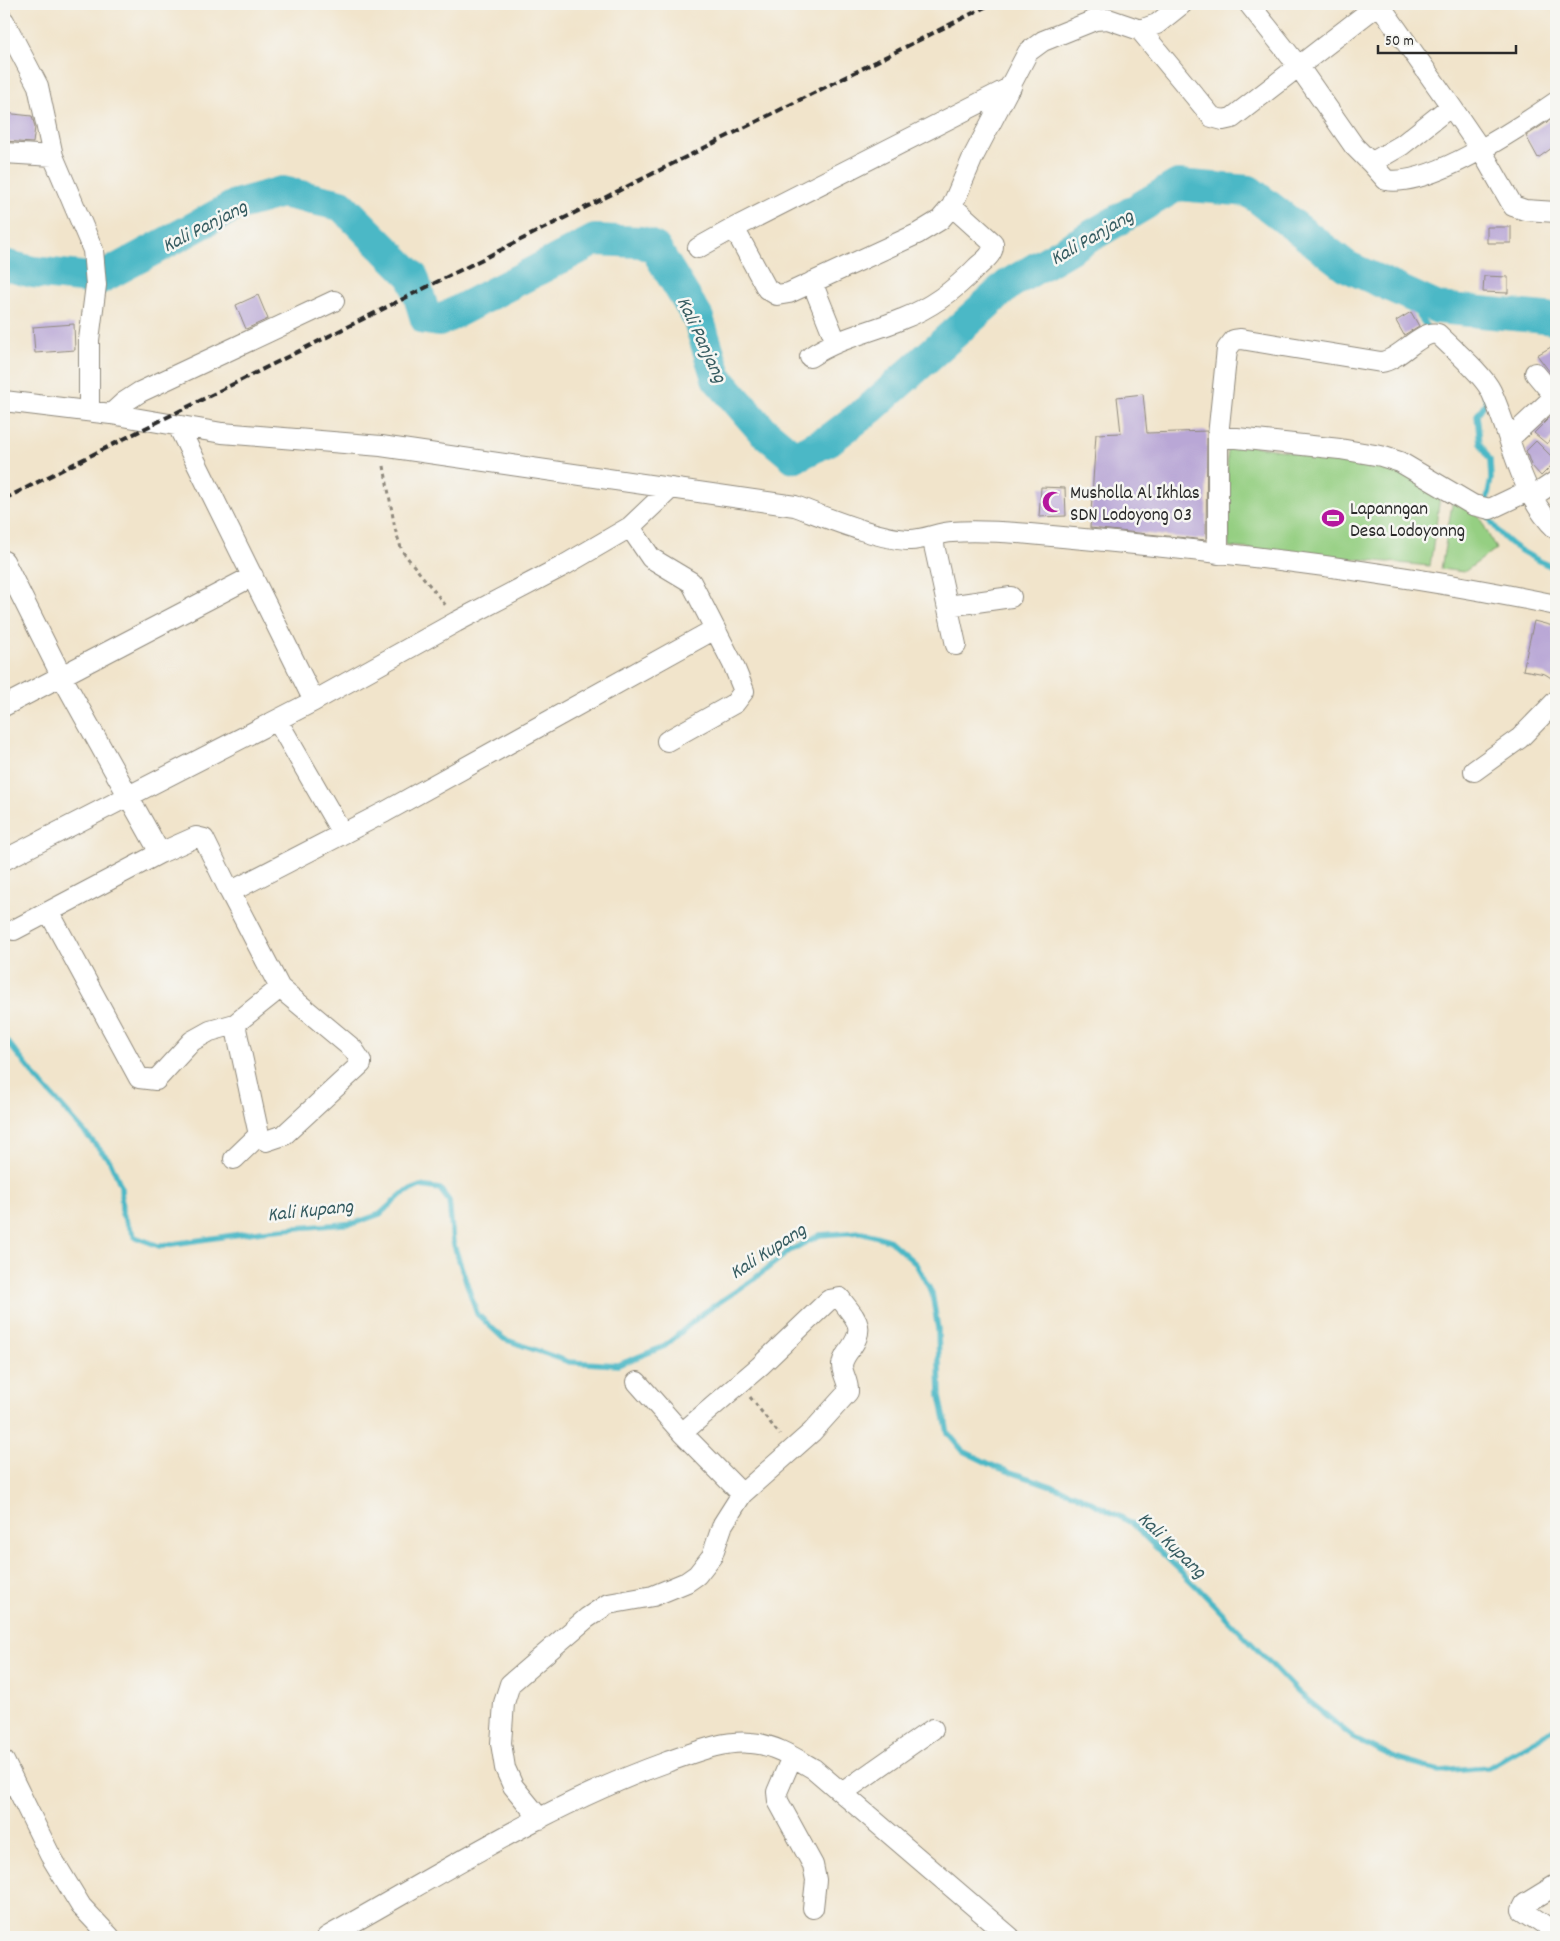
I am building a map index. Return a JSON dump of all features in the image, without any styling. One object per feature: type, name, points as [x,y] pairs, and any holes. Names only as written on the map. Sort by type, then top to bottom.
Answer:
[{"type":"street","points":[[1140,30],[1157,24],[1182,4]]},
{"type":"street","points":[[1250,4],[1299,67],[1354,146],[1386,180],[1412,178],[1481,150],[1556,102]]},
{"type":"street","points":[[734,228],[767,289],[777,295],[789,293],[917,234],[940,220],[952,206],[973,157],[1028,52],[1043,41],[1095,20],[1108,19],[1140,30],[1212,117],[1218,120],[1232,118],[1379,4],[1481,150],[1513,206],[1525,210],[1556,212]]},
{"type":"street","points":[[4,21],[12,50],[38,86],[53,156],[93,250],[96,285],[89,340],[89,411]]},
{"type":"street","points":[[698,248],[1011,87]]},
{"type":"street","points":[[1371,163],[1402,145],[1451,106]]},
{"type":"street","points":[[4,153],[53,156]]},
{"type":"street","points":[[810,357],[836,342],[903,319],[924,309],[961,284],[992,252],[993,243],[952,206]]},
{"type":"street","points":[[812,282],[836,342]]},
{"type":"street","points":[[111,414],[123,403],[140,392],[334,301]]},
{"type":"street","points":[[1218,554],[1218,436],[1227,348],[1234,340],[1381,362],[1390,361],[1423,336],[1433,333],[1438,334],[1490,388],[1531,493],[1547,521],[1556,530]]},
{"type":"street","points":[[1509,439],[1555,398],[1535,373]]},
{"type":"street","points":[[4,401],[111,414],[222,433],[381,446],[796,506],[834,520],[896,538],[912,540],[968,531],[1028,534],[1218,554],[1458,584],[1556,605]]},
{"type":"street","points":[[178,426],[314,701]]},
{"type":"street","points":[[1218,436],[1340,449],[1381,456],[1400,462],[1482,507],[1531,493],[1556,481]]},
{"type":"street","points":[[4,860],[314,701],[456,622],[563,566],[630,526],[670,489]]},
{"type":"street","points":[[630,526],[651,558],[691,582],[744,691],[736,703],[667,741]]},
{"type":"street","points":[[932,536],[956,645]]},
{"type":"street","points":[[4,561],[62,677],[160,853]]},
{"type":"street","points":[[4,706],[253,576]]},
{"type":"street","points":[[948,606],[1011,598]]},
{"type":"street","points":[[230,892],[384,812],[715,629]]},
{"type":"street","points":[[1474,771],[1520,738],[1556,701]]},
{"type":"street","points":[[277,720],[342,833]]},
{"type":"street","points":[[14,930],[160,853],[201,837],[280,988],[353,1049],[361,1064],[284,1135],[266,1142],[259,1135],[235,1024]]},
{"type":"street","points":[[49,912],[139,1078],[156,1080],[201,1036],[235,1024],[280,988]]},
{"type":"street","points":[[234,1159],[259,1135]]},
{"type":"street","points":[[540,1819],[513,1786],[505,1768],[501,1743],[504,1703],[510,1684],[587,1618],[608,1604],[654,1596],[687,1582],[697,1575],[712,1556],[723,1524],[742,1494],[812,1432],[848,1392],[842,1366],[845,1357],[859,1336],[858,1322],[840,1298],[829,1300],[682,1433]]},
{"type":"street","points":[[637,1382],[682,1433],[742,1494]]},
{"type":"street","points":[[842,1792],[933,1729]]},
{"type":"street","points":[[327,1937],[540,1819],[634,1774],[719,1745],[752,1743],[792,1757],[814,1769],[1010,1937]]},
{"type":"street","points":[[792,1757],[777,1792],[778,1801],[813,1865],[816,1880],[813,1908]]},
{"type":"street","points":[[4,1761],[50,1854],[81,1906],[110,1937]]},
{"type":"street","points":[[1556,1885],[1524,1904],[1522,1910],[1556,1933]]},
{"type":"path","points":[[381,446],[395,529],[402,551],[444,602],[456,622]]},
{"type":"path","points":[[739,1382],[792,1450]]},
{"type":"green space","name":"Lapanngan Desa Lodoyonng","points":[[1227,442],[1397,468],[1441,490],[1430,566],[1229,547]]},
{"type":"green space","points":[[1453,499],[1478,514],[1496,549],[1464,572],[1441,569]]},
{"type":"building","points":[[4,113],[32,116],[35,127],[33,143],[4,141]]},
{"type":"building","points":[[1556,116],[1556,145],[1538,158],[1526,136]]},
{"type":"building","points":[[1487,227],[1511,227],[1511,243],[1487,243]]},
{"type":"building","points":[[1484,276],[1508,277],[1508,293],[1483,292]]},
{"type":"building","points":[[258,295],[268,319],[246,329],[236,305]]},
{"type":"building","points":[[1411,312],[1419,326],[1404,335],[1396,321]]},
{"type":"building","points":[[74,324],[75,350],[35,353],[33,327]]},
{"type":"building","points":[[1551,347],[1556,355],[1556,380],[1537,355]]},
{"type":"building","points":[[1143,394],[1147,433],[1207,431],[1206,540],[1090,528],[1096,434],[1121,433],[1117,397]]},
{"type":"building","points":[[1556,411],[1556,433],[1547,444],[1534,433]]},
{"type":"building","points":[[1536,441],[1556,461],[1541,476],[1531,465],[1526,451]]},
{"type":"building","name":"Musholla Al Ikhlas SDN Lodoyong 03","points":[[1041,487],[1065,488],[1066,516],[1039,517]]},
{"type":"building","points":[[1534,621],[1553,626],[1554,646],[1556,647],[1556,681],[1545,674],[1523,670]]},
{"type":"waterway","name":"Kali Panjang","points":[[4,265],[33,272],[99,279],[236,205],[282,192],[341,205],[413,277],[426,319],[439,321],[595,240],[641,242],[655,248],[698,318],[717,378],[762,430],[794,457],[829,440],[871,408],[1009,284],[1178,185],[1249,191],[1346,266],[1438,308],[1556,319]]},
{"type":"waterway","points":[[1414,297],[1416,312],[1430,331]]},
{"type":"waterway","points":[[1485,396],[1486,402],[1477,415],[1480,443],[1490,460],[1491,479],[1486,504]]},
{"type":"waterway","points":[[1486,512],[1507,541],[1524,553],[1556,569]]},
{"type":"waterway","name":"Kali Kupang","points":[[4,1037],[33,1074],[110,1161],[121,1186],[122,1214],[135,1237],[159,1246],[262,1231],[355,1223],[380,1214],[402,1194],[420,1186],[440,1189],[449,1201],[453,1242],[477,1314],[504,1339],[569,1362],[618,1365],[665,1346],[703,1313],[754,1279],[789,1251],[820,1235],[861,1232],[889,1240],[916,1264],[932,1293],[938,1329],[940,1396],[948,1433],[963,1451],[996,1467],[1075,1494],[1130,1522],[1199,1589],[1299,1693],[1354,1738],[1400,1760],[1439,1771],[1488,1767],[1556,1728]]},
{"type":"railway","points":[[4,499],[991,4]]},
{"type":"place","name":"Musholla Al Ikhlas SDN Lodoyong 03","points":[[1053,502]]},
{"type":"place","name":"Lapanngan Desa Lodoyonng","points":[[1333,518]]}]
